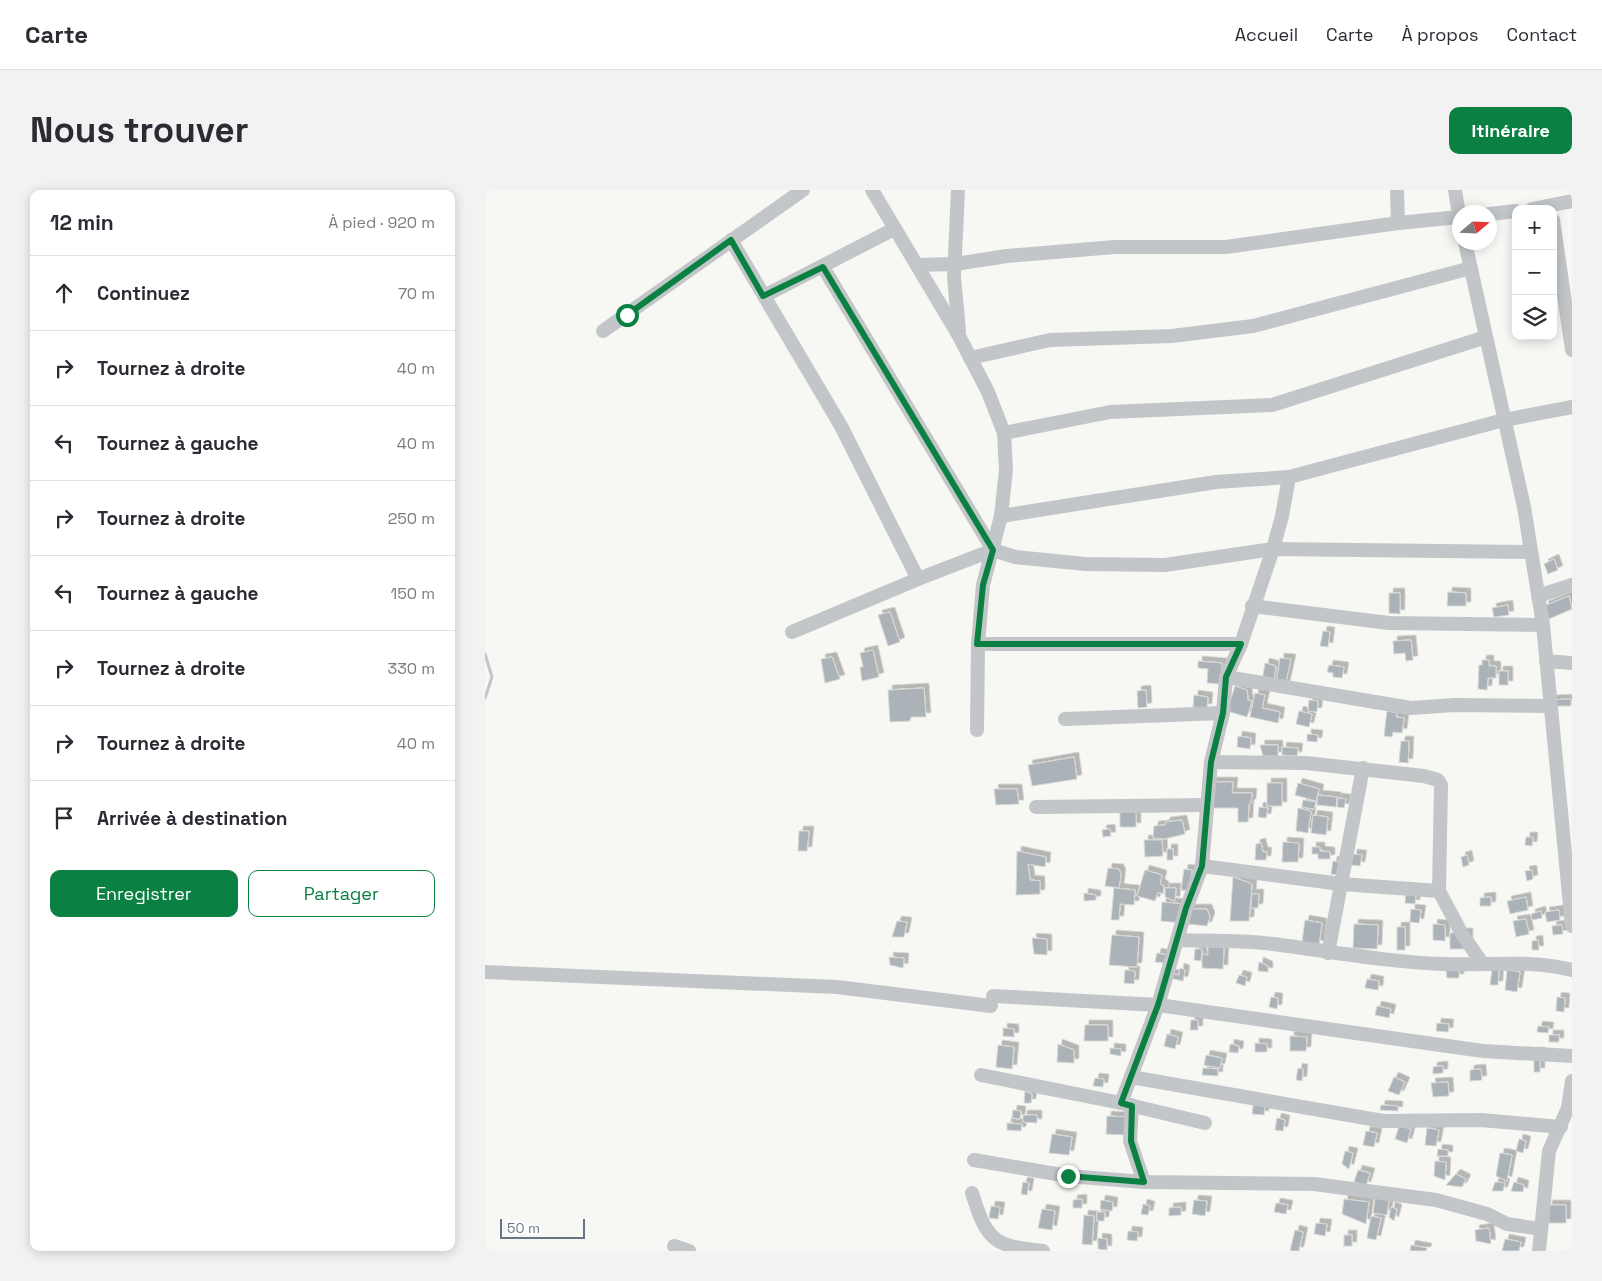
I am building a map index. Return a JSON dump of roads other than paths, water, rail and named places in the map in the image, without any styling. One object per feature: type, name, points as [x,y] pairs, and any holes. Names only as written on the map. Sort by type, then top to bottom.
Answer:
[{"type":"street","points":[[603,331],[731,240],[783,196],[803,190]]},
{"type":"street","points":[[872,190],[959,336],[988,392],[1004,433],[1006,470],[1001,516],[983,585],[977,644],[977,730]]},
{"type":"street","points":[[958,190],[955,264],[959,336]]},
{"type":"street","points":[[1397,190],[1398,223]]},
{"type":"street","points":[[1455,190],[1457,205]]},
{"type":"street","points":[[1557,205],[1572,201]]},
{"type":"street","points":[[1497,213],[1512,211]]},
{"type":"street","points":[[917,265],[955,264],[1007,256],[1115,247],[1226,247],[1452,217]]},
{"type":"street","points":[[763,296],[823,267],[894,229]]},
{"type":"street","points":[[731,240],[841,426],[918,578]]},
{"type":"street","points":[[1557,241],[1568,299],[1572,350]]},
{"type":"street","points":[[1467,250],[1531,552],[1543,625],[1550,706],[1558,760],[1572,926]]},
{"type":"street","points":[[823,267],[993,550]]},
{"type":"street","points":[[970,358],[1050,340],[1172,336],[1253,326],[1471,268]]},
{"type":"street","points":[[1004,433],[1110,412],[1272,405],[1486,336]]},
{"type":"street","points":[[1001,516],[1216,482],[1289,477],[1504,420],[1572,407]]},
{"type":"street","points":[[1144,1182],[1131,1141],[1126,1104],[1131,1077],[1158,1005],[1177,940],[1202,866],[1211,762],[1223,713],[1226,677],[1241,644],[1252,606],[1273,549],[1282,516],[1289,477]]},
{"type":"street","points":[[791,632],[918,578],[993,550],[1015,557],[1085,564],[1165,565],[1273,549],[1531,552]]},
{"type":"street","points":[[1538,596],[1572,585]]},
{"type":"street","points":[[1252,606],[1389,623],[1543,625]]},
{"type":"street","points":[[977,644],[1241,644]]},
{"type":"street","points":[[1546,661],[1572,663]]},
{"type":"street","points":[[1226,677],[1411,708],[1455,705],[1550,706]]},
{"type":"street","points":[[1065,719],[1223,713]]},
{"type":"street","points":[[1211,762],[1306,763],[1433,777],[1438,780],[1441,785],[1439,891],[1462,934],[1482,963]]},
{"type":"street","points":[[1328,953],[1363,768]]},
{"type":"street","points":[[1036,807],[1207,804]]},
{"type":"street","points":[[1202,866],[1341,884],[1439,891]]},
{"type":"street","points":[[1177,940],[1271,944],[1328,953],[1443,964],[1551,964],[1572,970]]},
{"type":"street","points":[[485,972],[837,987],[992,1001],[1158,1005],[1483,1051],[1572,1056]]},
{"type":"street","points":[[981,1075],[1126,1104],[1205,1123]]},
{"type":"street","points":[[1131,1077],[1383,1121],[1481,1120],[1561,1127]]},
{"type":"street","points":[[1539,1251],[1549,1151],[1561,1127],[1571,1098],[1572,1081]]},
{"type":"street","points":[[975,1160],[1068,1176],[1144,1182],[1313,1184],[1436,1200],[1487,1214],[1507,1224],[1541,1230]]},
{"type":"street","points":[[972,1193],[982,1221],[997,1242],[1018,1249],[1043,1251]]},
{"type":"street","points":[[674,1246],[689,1251]]},
{"type":"waterway","points":[[485,654],[492,677],[485,698]]}]
